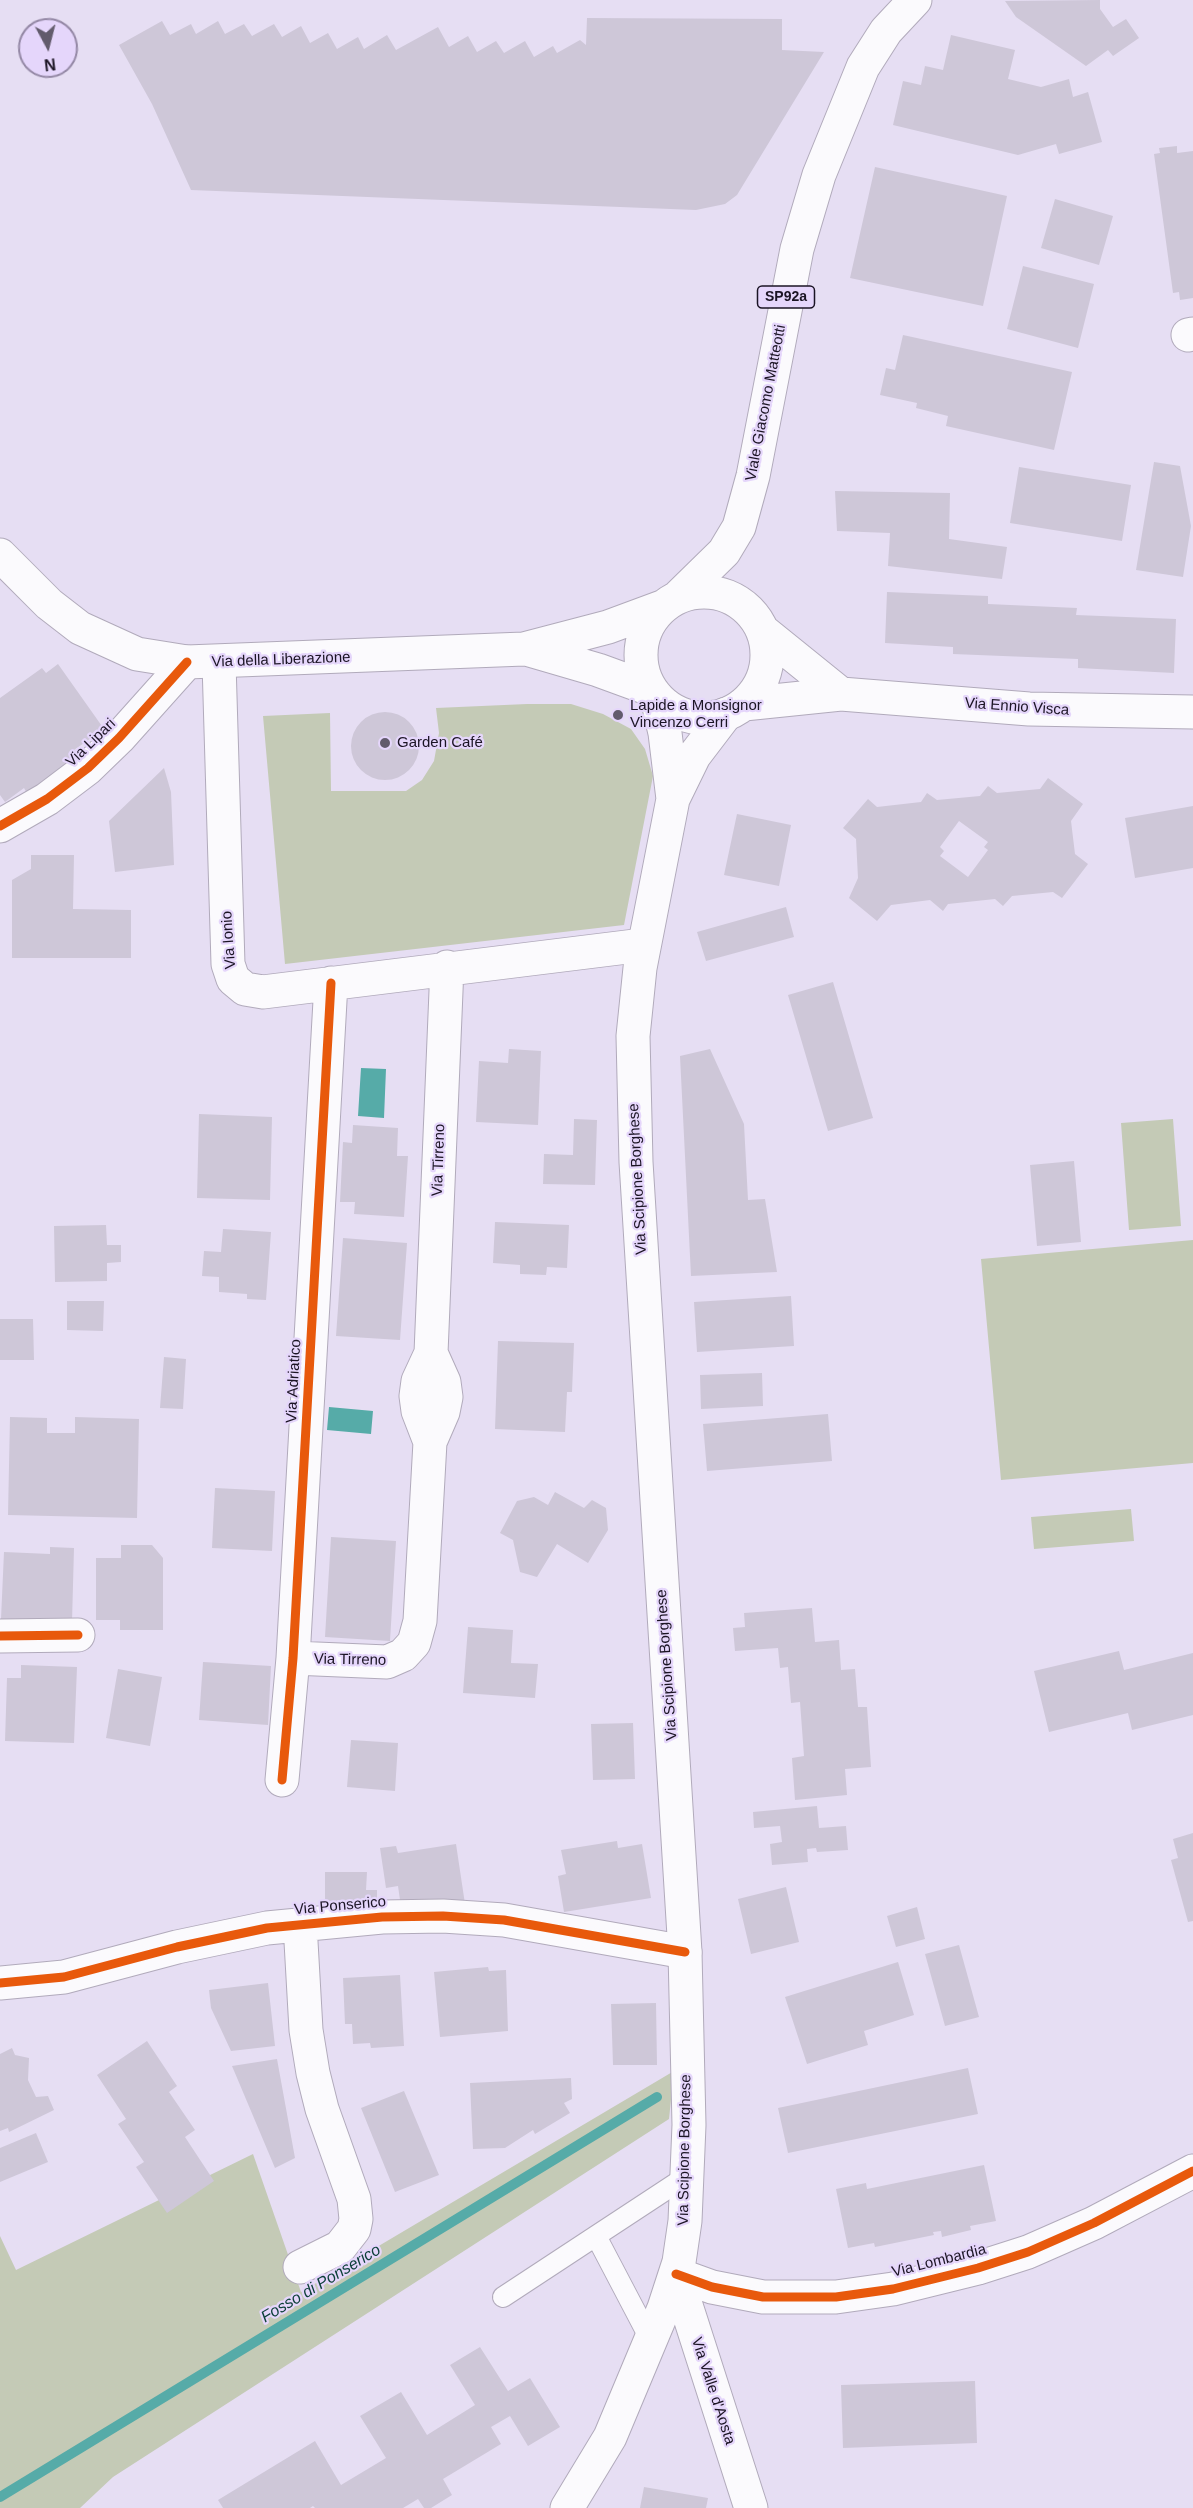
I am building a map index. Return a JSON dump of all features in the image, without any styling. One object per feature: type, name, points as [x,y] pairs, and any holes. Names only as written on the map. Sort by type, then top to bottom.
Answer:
[{"type":"street","name":"Viale Giacomo Matteotti","points":[[670,602],[724,552],[739,527],[753,477],[797,249],[819,175],[863,67],[886,31],[915,0]]},
{"type":"street","name":"Via della Liberazione","points":[[0,555],[49,604],[80,628],[138,654],[203,663],[524,649],[608,627],[670,602]]},
{"type":"street","points":[[763,631],[767,662],[763,678],[755,692],[735,709],[712,718],[682,715],[654,694],[641,666],[642,640],[646,627],[670,602],[698,591],[718,592],[737,600],[752,614],[763,631],[841,694]]},
{"type":"street","name":"Via della Liberazione","points":[[524,649],[598,670],[654,694]]},
{"type":"street","name":"Via Lipari","points":[[0,826],[54,794],[88,768],[203,663]]},
{"type":"street","name":"Via Ionio","points":[[203,663],[229,970],[239,985],[254,992],[644,945]]},
{"type":"street","name":"Via Scipione Borghese","points":[[654,694],[665,733],[673,799]]},
{"type":"street","name":"Via Ennio Visca","points":[[735,709],[841,694],[1029,709],[1193,712]]},
{"type":"street","name":"Via Scipione Borghese","points":[[567,2508],[610,2438],[676,2274],[685,2221],[687,2176],[685,1952],[634,1118],[633,1036],[644,945],[673,799],[694,756],[735,709]]},
{"type":"street","name":"Via Tirreno","points":[[293,1658],[387,1662],[403,1655],[414,1643],[420,1621],[430,1442],[443,1412],[446,1397],[444,1382],[431,1353],[447,968]]},
{"type":"street","name":"Via Adriatico","points":[[282,1780],[293,1658],[331,983]]},
{"type":"street","points":[[0,1636],[78,1635]]},
{"type":"street","name":"Via Ponserico","points":[[0,1983],[64,1977],[195,1943],[300,1924],[382,1917],[463,1917],[538,1925],[685,1952]]},
{"type":"street","points":[[300,1924],[311,2066],[322,2109],[354,2199],[356,2219],[354,2229],[340,2247],[300,2267]]},
{"type":"street","name":"Via Lombardia","points":[[676,2274],[712,2287],[746,2295],[781,2298],[855,2295],[916,2284],[996,2263],[1046,2245],[1133,2204],[1193,2171]]},
{"type":"street","name":"Via Valle d'Aosta","points":[[676,2274],[751,2508]]},
{"type":"lane","points":[[503,2297],[687,2176]]},
{"type":"lane","points":[[596,2236],[650,2339]]},
{"type":"shaded area","points":[[571,704],[603,714],[631,729],[645,749],[653,776],[624,925],[285,964],[263,716],[330,713],[331,791],[406,791],[422,780],[434,761],[439,733],[436,708]]},
{"type":"shaded area","points":[[361,1068],[386,1069],[384,1118],[358,1116]]},
{"type":"shaded area","points":[[1173,1119],[1181,1226],[1129,1230],[1121,1123]]},
{"type":"shaded area","points":[[1193,1240],[1193,1463],[1001,1480],[981,1259]]},
{"type":"shaded area","points":[[329,1407],[373,1411],[371,1434],[327,1430]]},
{"type":"shaded area","points":[[1131,1509],[1134,1541],[1034,1549],[1031,1517]]},
{"type":"shaded area","points":[[674,2071],[669,2119],[113,2477],[80,2508],[0,2508],[0,2236],[16,2270],[253,2154],[301,2292]]},
{"type":"building","points":[[1100,0],[1100,9],[1113,27],[1126,19],[1139,38],[1113,56],[1108,50],[1086,66],[1016,17],[1005,1]]},
{"type":"building","points":[[587,18],[782,19],[782,50],[824,52],[737,195],[725,204],[696,210],[191,190],[152,104],[119,45],[162,21],[170,35],[191,24],[196,34],[218,21],[225,34],[244,24],[252,36],[274,24],[282,37],[301,26],[310,43],[328,33],[337,49],[358,37],[364,49],[387,35],[396,50],[438,27],[449,47],[468,36],[477,52],[496,41],[504,53],[525,41],[534,57],[553,46],[557,53],[580,40],[586,45]]},
{"type":"building","points":[[951,35],[1015,50],[1008,79],[1041,87],[1069,79],[1073,97],[1088,92],[1102,142],[1059,154],[1056,144],[1018,155],[893,125],[903,81],[921,85],[925,66],[943,70]]},
{"type":"building","points":[[1177,146],[1177,153],[1193,151],[1193,298],[1180,300],[1179,292],[1173,293],[1154,154],[1160,153],[1159,148]]},
{"type":"building","points":[[875,167],[1007,196],[983,306],[850,278]]},
{"type":"building","points":[[1055,199],[1113,216],[1099,265],[1041,248]]},
{"type":"building","points":[[1023,266],[1094,284],[1078,348],[1007,329]]},
{"type":"building","points":[[903,335],[1072,372],[1054,450],[946,426],[948,416],[916,408],[917,403],[880,395],[886,368],[895,370]]},
{"type":"building","points":[[1154,462],[1180,466],[1191,526],[1183,577],[1136,570]]},
{"type":"building","points":[[1019,467],[1131,485],[1122,541],[1010,523]]},
{"type":"building","points":[[835,491],[950,493],[949,539],[1007,547],[1002,579],[888,566],[890,533],[837,531]]},
{"type":"building","points":[[887,592],[988,596],[988,604],[1077,608],[1076,615],[1176,619],[1174,673],[1078,668],[1078,659],[953,654],[953,647],[885,643]]},
{"type":"building","points":[[58,664],[104,729],[74,750],[80,758],[28,795],[24,788],[5,802],[0,795],[0,698],[42,668],[46,673]]},
{"type":"building","name":"Garden Café","points":[[385,712],[398,715],[409,722],[416,733],[419,746],[416,759],[409,770],[398,777],[385,780],[372,777],[361,770],[354,759],[351,746],[354,733],[361,722],[372,715]]},
{"type":"building","points":[[164,768],[171,792],[174,865],[115,872],[109,821]]},
{"type":"building","points":[[1048,778],[1083,804],[1071,821],[1075,854],[1088,864],[1062,898],[1053,892],[1012,896],[1003,906],[995,899],[948,904],[943,911],[930,900],[891,905],[877,921],[849,898],[858,878],[856,839],[843,828],[868,799],[877,807],[921,802],[927,793],[937,800],[980,796],[988,786],[997,793],[1040,789]],"holes":[[[959,821],[988,842],[984,847],[988,850],[968,877],[940,856],[944,851],[940,847]]]},
{"type":"building","points":[[1193,806],[1193,868],[1135,878],[1125,818]]},
{"type":"building","points":[[737,814],[791,825],[779,886],[724,875]]},
{"type":"building","points":[[31,855],[74,855],[73,909],[131,910],[131,958],[12,958],[12,880],[31,869]]},
{"type":"building","points":[[786,907],[794,937],[706,961],[697,932]]},
{"type":"building","points":[[833,982],[873,1118],[828,1131],[788,995]]},
{"type":"building","points":[[509,1049],[541,1051],[538,1125],[476,1122],[479,1061],[508,1063]]},
{"type":"building","points":[[710,1049],[744,1124],[748,1200],[765,1199],[777,1272],[691,1276],[680,1056]]},
{"type":"building","points":[[199,1114],[272,1117],[270,1200],[197,1198]]},
{"type":"building","points":[[574,1119],[597,1120],[595,1185],[543,1184],[544,1154],[573,1155]]},
{"type":"building","points":[[353,1125],[398,1128],[397,1156],[408,1156],[404,1217],[354,1214],[355,1202],[340,1202],[343,1142],[352,1143]]},
{"type":"building","points":[[1074,1161],[1081,1242],[1037,1246],[1030,1165]]},
{"type":"building","points":[[495,1222],[569,1225],[567,1268],[547,1267],[546,1275],[520,1274],[520,1265],[493,1263]]},
{"type":"building","points":[[106,1225],[107,1245],[121,1245],[121,1262],[107,1263],[107,1281],[55,1282],[54,1226]]},
{"type":"building","points":[[223,1229],[271,1232],[266,1300],[247,1299],[247,1294],[219,1292],[219,1277],[202,1276],[204,1251],[221,1252]]},
{"type":"building","points":[[343,1238],[407,1243],[400,1340],[336,1336]]},
{"type":"building","points":[[791,1296],[794,1346],[697,1352],[694,1302]]},
{"type":"building","points":[[67,1301],[104,1301],[103,1331],[67,1330]]},
{"type":"building","points":[[0,1319],[33,1319],[34,1360],[0,1360]]},
{"type":"building","points":[[498,1341],[574,1343],[572,1392],[567,1392],[565,1432],[495,1429]]},
{"type":"building","points":[[164,1357],[186,1359],[183,1409],[160,1408]]},
{"type":"building","points":[[762,1373],[763,1406],[701,1409],[700,1375]]},
{"type":"building","points":[[828,1414],[832,1461],[707,1471],[703,1424]]},
{"type":"building","points":[[10,1417],[47,1418],[47,1433],[75,1433],[75,1417],[139,1419],[137,1518],[8,1515]]},
{"type":"building","points":[[215,1488],[275,1491],[272,1551],[212,1548]]},
{"type":"building","points":[[555,1492],[584,1508],[592,1500],[606,1508],[608,1530],[588,1563],[557,1544],[537,1577],[520,1572],[513,1540],[500,1533],[517,1501],[534,1497],[548,1505]]},
{"type":"building","points":[[331,1537],[396,1541],[390,1641],[325,1637]]},
{"type":"building","points":[[121,1545],[152,1545],[163,1558],[163,1630],[120,1630],[120,1620],[96,1620],[96,1558],[121,1558]]},
{"type":"building","points":[[50,1547],[74,1548],[72,1622],[1,1619],[4,1552],[50,1554]]},
{"type":"building","points":[[812,1608],[815,1642],[839,1640],[841,1670],[855,1669],[858,1707],[867,1707],[871,1767],[845,1769],[847,1795],[795,1800],[792,1758],[804,1756],[800,1702],[791,1703],[788,1667],[780,1668],[778,1648],[735,1651],[733,1628],[745,1627],[744,1613]]},
{"type":"building","points":[[468,1627],[513,1630],[511,1663],[538,1664],[535,1698],[463,1693]]},
{"type":"building","points":[[1119,1651],[1124,1670],[1193,1653],[1193,1715],[1132,1730],[1128,1713],[1049,1732],[1034,1671]]},
{"type":"building","points":[[203,1662],[271,1666],[268,1725],[199,1720]]},
{"type":"building","points":[[21,1665],[77,1667],[74,1743],[5,1741],[7,1678],[21,1678]]},
{"type":"building","points":[[118,1669],[162,1677],[150,1746],[106,1738]]},
{"type":"building","points":[[633,1723],[635,1779],[593,1780],[591,1724]]},
{"type":"building","points":[[351,1740],[398,1743],[395,1791],[347,1787]]},
{"type":"building","points":[[817,1806],[819,1828],[846,1826],[848,1850],[817,1852],[816,1848],[807,1849],[808,1862],[772,1865],[770,1844],[782,1842],[780,1826],[754,1828],[753,1812]]},
{"type":"building","points":[[1193,1833],[1193,1921],[1188,1922],[1171,1860],[1178,1858],[1173,1839]]},
{"type":"building","points":[[617,1841],[618,1848],[642,1844],[651,1898],[564,1912],[558,1876],[566,1874],[561,1850]]},
{"type":"building","points":[[456,1844],[465,1904],[402,1914],[398,1886],[386,1888],[380,1848],[396,1846],[398,1853]]},
{"type":"building","points":[[325,1872],[367,1872],[366,1890],[377,1890],[377,1917],[325,1916]]},
{"type":"building","points":[[786,1887],[799,1942],[751,1954],[738,1899]]},
{"type":"building","points":[[917,1907],[925,1939],[896,1947],[887,1916]]},
{"type":"building","points":[[959,1945],[979,2017],[945,2026],[925,1954]]},
{"type":"building","points":[[898,1962],[914,2015],[864,2031],[868,2045],[807,2064],[785,1997]]},
{"type":"building","points":[[488,1967],[489,1971],[506,1970],[508,2031],[440,2037],[434,1972]]},
{"type":"building","points":[[400,1975],[404,2046],[371,2048],[370,2043],[353,2044],[352,2024],[345,2024],[343,1978]]},
{"type":"building","points":[[268,1983],[275,2046],[231,2051],[211,2008],[209,1990]]},
{"type":"building","points":[[656,2003],[657,2065],[613,2065],[611,2004]]},
{"type":"building","points":[[147,2041],[177,2086],[169,2092],[195,2130],[185,2137],[214,2181],[167,2213],[136,2167],[144,2162],[118,2124],[126,2119],[97,2075]]},
{"type":"building","points":[[12,2048],[15,2055],[29,2058],[28,2080],[36,2097],[48,2096],[54,2110],[9,2132],[8,2128],[0,2131],[0,2054]]},
{"type":"building","points":[[277,2059],[295,2158],[275,2168],[232,2066]]},
{"type":"building","points":[[968,2068],[978,2114],[788,2153],[778,2108]]},
{"type":"building","points":[[571,2078],[572,2099],[564,2103],[570,2113],[535,2134],[533,2130],[505,2148],[473,2149],[470,2083]]},
{"type":"building","points":[[404,2091],[439,2175],[395,2192],[361,2108]]},
{"type":"building","points":[[36,2133],[48,2162],[0,2182],[0,2148]]},
{"type":"building","points":[[984,2165],[996,2221],[970,2226],[971,2230],[942,2237],[941,2231],[933,2232],[934,2235],[875,2247],[874,2243],[848,2248],[836,2189],[866,2183],[867,2189]]},
{"type":"building","points":[[480,2347],[508,2391],[530,2378],[560,2427],[528,2446],[510,2416],[491,2427],[501,2444],[443,2479],[452,2495],[431,2508],[424,2508],[418,2499],[403,2508],[315,2508],[313,2506],[310,2508],[223,2508],[218,2500],[315,2441],[341,2485],[386,2458],[360,2416],[401,2392],[427,2435],[475,2405],[450,2365]]},
{"type":"building","points":[[975,2381],[977,2443],[843,2448],[841,2385]]},
{"type":"building","points":[[644,2487],[708,2498],[706,2508],[640,2508]]},
{"type":"waterway","name":"Fosso di Ponserico","points":[[0,2497],[657,2097]]},
{"type":"cycle path","points":[[0,826],[47,799],[88,768],[119,738],[187,662]]},
{"type":"cycle path","points":[[282,1780],[293,1658],[331,983]]},
{"type":"cycle path","points":[[0,1636],[78,1635]]},
{"type":"cycle path","points":[[0,1983],[64,1977],[177,1947],[267,1928],[382,1917],[443,1916],[504,1920],[685,1952]]},
{"type":"cycle path","points":[[676,2274],[712,2287],[763,2297],[836,2297],[893,2289],[978,2268],[1028,2252],[1094,2223],[1193,2171]]},
{"type":"place","name":"Lapide a Monsignor Vincenzo Cerri","points":[[618,715]]},
{"type":"place","name":"Garden Café","points":[[385,743]]}]
